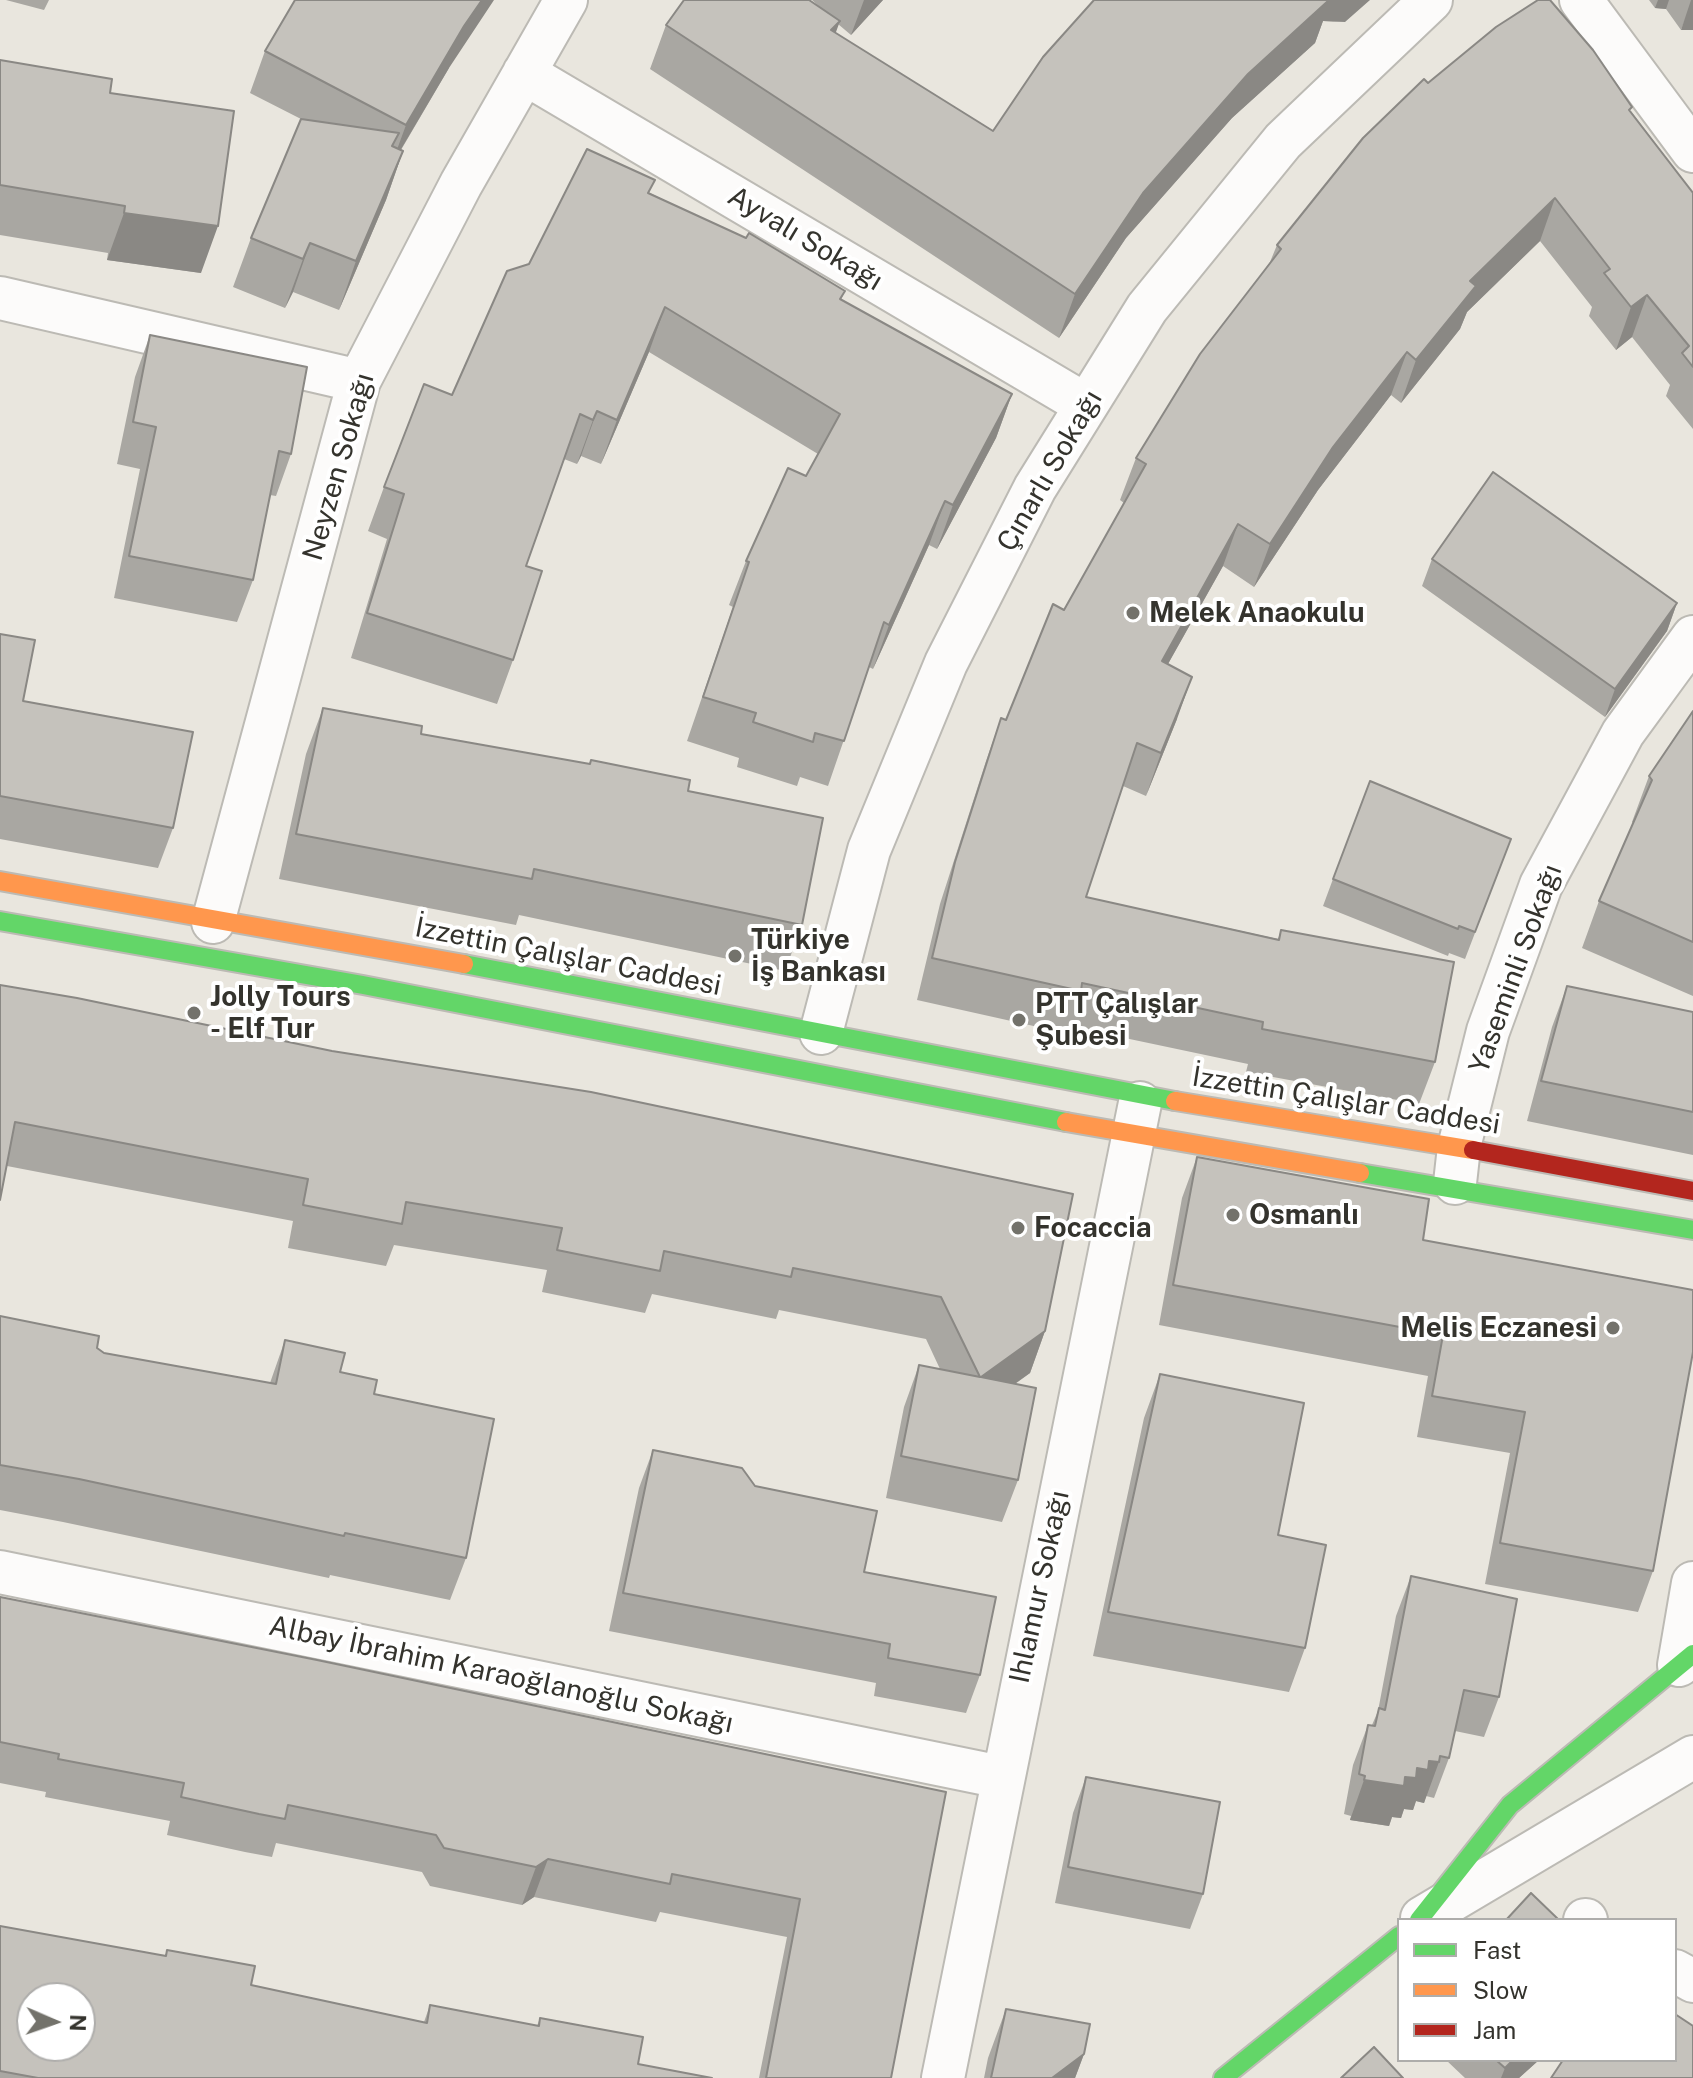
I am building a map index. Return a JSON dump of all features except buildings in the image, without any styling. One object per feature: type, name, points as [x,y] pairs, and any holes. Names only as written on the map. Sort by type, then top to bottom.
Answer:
[{"type":"main road","name":"İzzettin Çalışlar Caddesi","points":[[0,881],[213,922],[463,964],[821,1033],[1137,1115],[1456,1167],[1693,1230]]},
{"type":"main road","name":"İzzettin Çalışlar Caddesi","points":[[0,921],[363,985],[1456,1167],[1693,1191]]},
{"type":"main road","points":[[1421,1918],[1510,1805],[1686,1659]]},
{"type":"main road","points":[[1223,2078],[1397,1938]]},
{"type":"street","name":"Neyzen Sokağı","points":[[213,922],[359,381],[461,184],[566,0]]},
{"type":"street","name":"Çınarlı Sokağı","points":[[821,1033],[869,850],[946,663],[1035,488],[1147,308],[1283,141],[1431,0]]},
{"type":"street","points":[[1581,0],[1693,151]]},
{"type":"street","name":"Ayvalı Sokağı","points":[[524,73],[1086,405]]},
{"type":"street","points":[[0,298],[359,381]]},
{"type":"street","name":"Yaseminli Sokağı","points":[[1456,1167],[1488,1031],[1541,885],[1623,733],[1693,637]]},
{"type":"street","name":"Ihlamur Sokağı","points":[[943,2078],[1001,1777],[1137,1115]]},
{"type":"street","name":"Albay İbrahim Karaoğlanoğlu Sokağı","points":[[0,1572],[1001,1777]]},
{"type":"street","points":[[1686,1659],[1693,1583]]},
{"type":"street","points":[[1422,1918],[1693,1757]]},
{"type":"traffic: fast","points":[[0,921],[363,985],[1066,1122]]},
{"type":"traffic: fast","points":[[464,964],[1175,1101]]},
{"type":"traffic: fast","points":[[1360,1173],[1693,1230]]},
{"type":"traffic: fast","points":[[1421,1918],[1510,1805],[1693,1654]]},
{"type":"traffic: fast","points":[[1223,2078],[1397,1938]]},
{"type":"traffic: slow","points":[[0,881],[464,964]]},
{"type":"traffic: slow","points":[[1175,1101],[1473,1150]]},
{"type":"traffic: slow","points":[[1066,1122],[1360,1173]]},
{"type":"traffic: jam","points":[[1473,1150],[1693,1191]]},
{"type":"place","name":"Melek Anaokulu","points":[[1133,613]]},
{"type":"place","name":"Türkiye İş Bankası","points":[[735,956]]},
{"type":"place","name":"Jolly Tours - Elf Tur","points":[[194,1013]]},
{"type":"place","name":"PTT Çalışlar Şubesi","points":[[1019,1020]]},
{"type":"place","name":"Osmanlı","points":[[1233,1215]]},
{"type":"place","name":"Focaccia","points":[[1018,1228]]},
{"type":"place","name":"Melis Eczanesi","points":[[1613,1328]]}]
